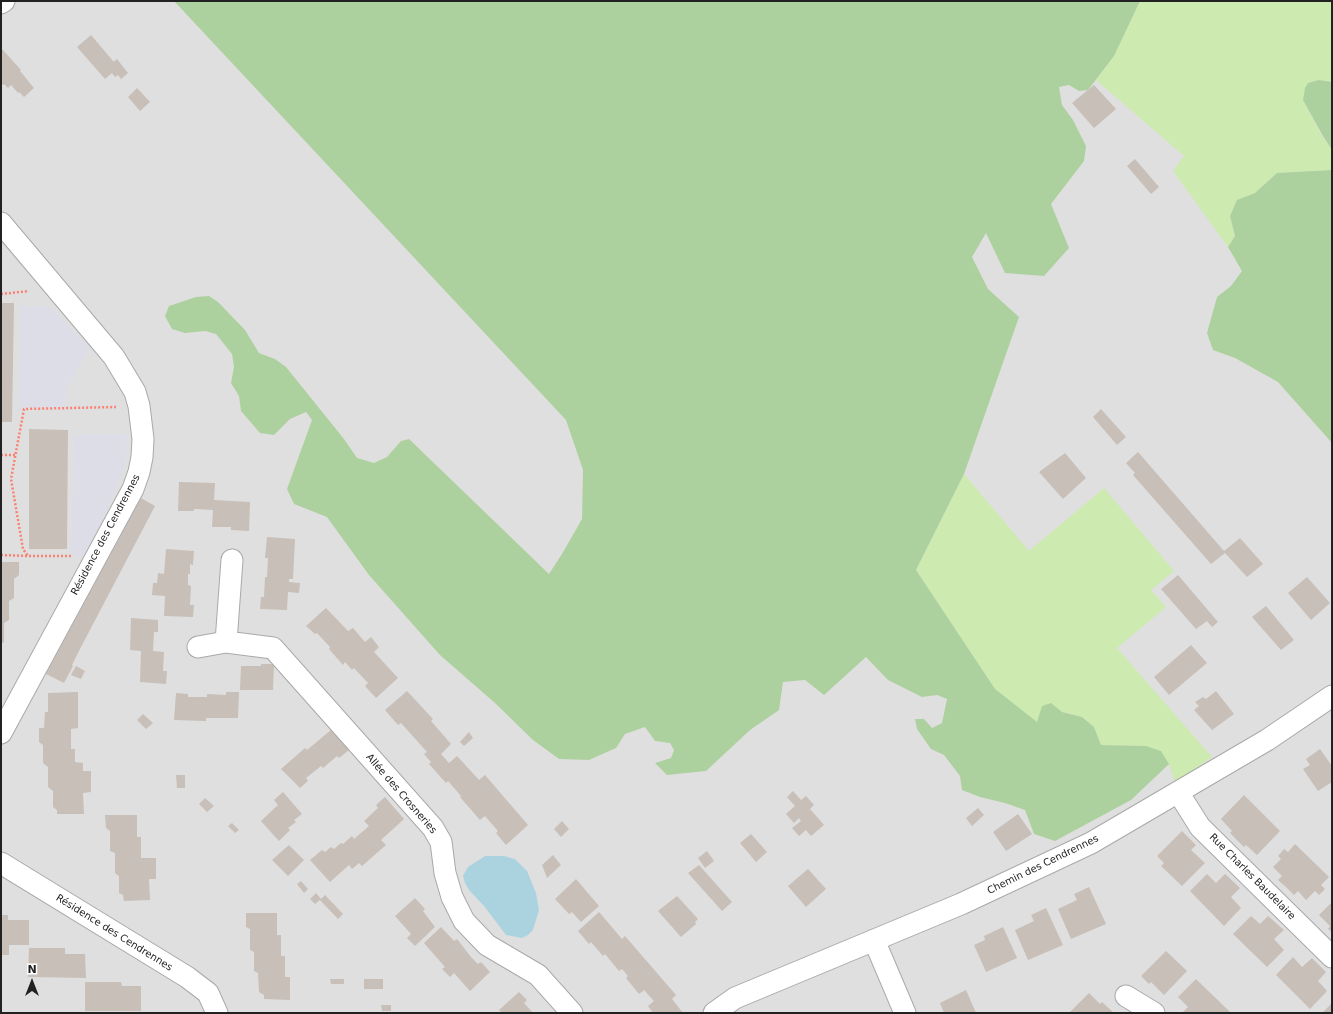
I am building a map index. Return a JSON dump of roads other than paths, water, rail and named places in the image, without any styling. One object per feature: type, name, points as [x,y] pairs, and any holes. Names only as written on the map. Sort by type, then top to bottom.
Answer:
[{"type":"street","name":"Résidence des Cendrennes","points":[[1,223],[114,358],[135,392],[139,406],[143,439],[139,472],[132,488],[1,733]]},
{"type":"street","points":[[226,642],[232,560]]},
{"type":"street","name":"Allée des Crosneries","points":[[198,647],[226,642],[273,648],[433,828],[441,842],[445,873],[452,896],[464,921],[487,944],[538,975],[572,1013]]},
{"type":"street","name":"Chemin des Cendrennes","points":[[714,1013],[735,998],[961,904],[1091,843],[1267,740],[1332,696]]},
{"type":"street","name":"Rue Charles Baudelaire","points":[[1178,792],[1200,826],[1332,956]]},
{"type":"street","name":"Résidence des Cendrennes","points":[[1,863],[187,977],[208,993],[217,1013]]},
{"type":"street","points":[[874,940],[905,1013]]},
{"type":"street","points":[[1126,996],[1154,1013]]},
{"type":"water","points":[[485,856],[504,856],[515,859],[527,871],[536,893],[539,910],[533,930],[522,938],[506,935],[465,883],[463,876],[468,867]]}]
